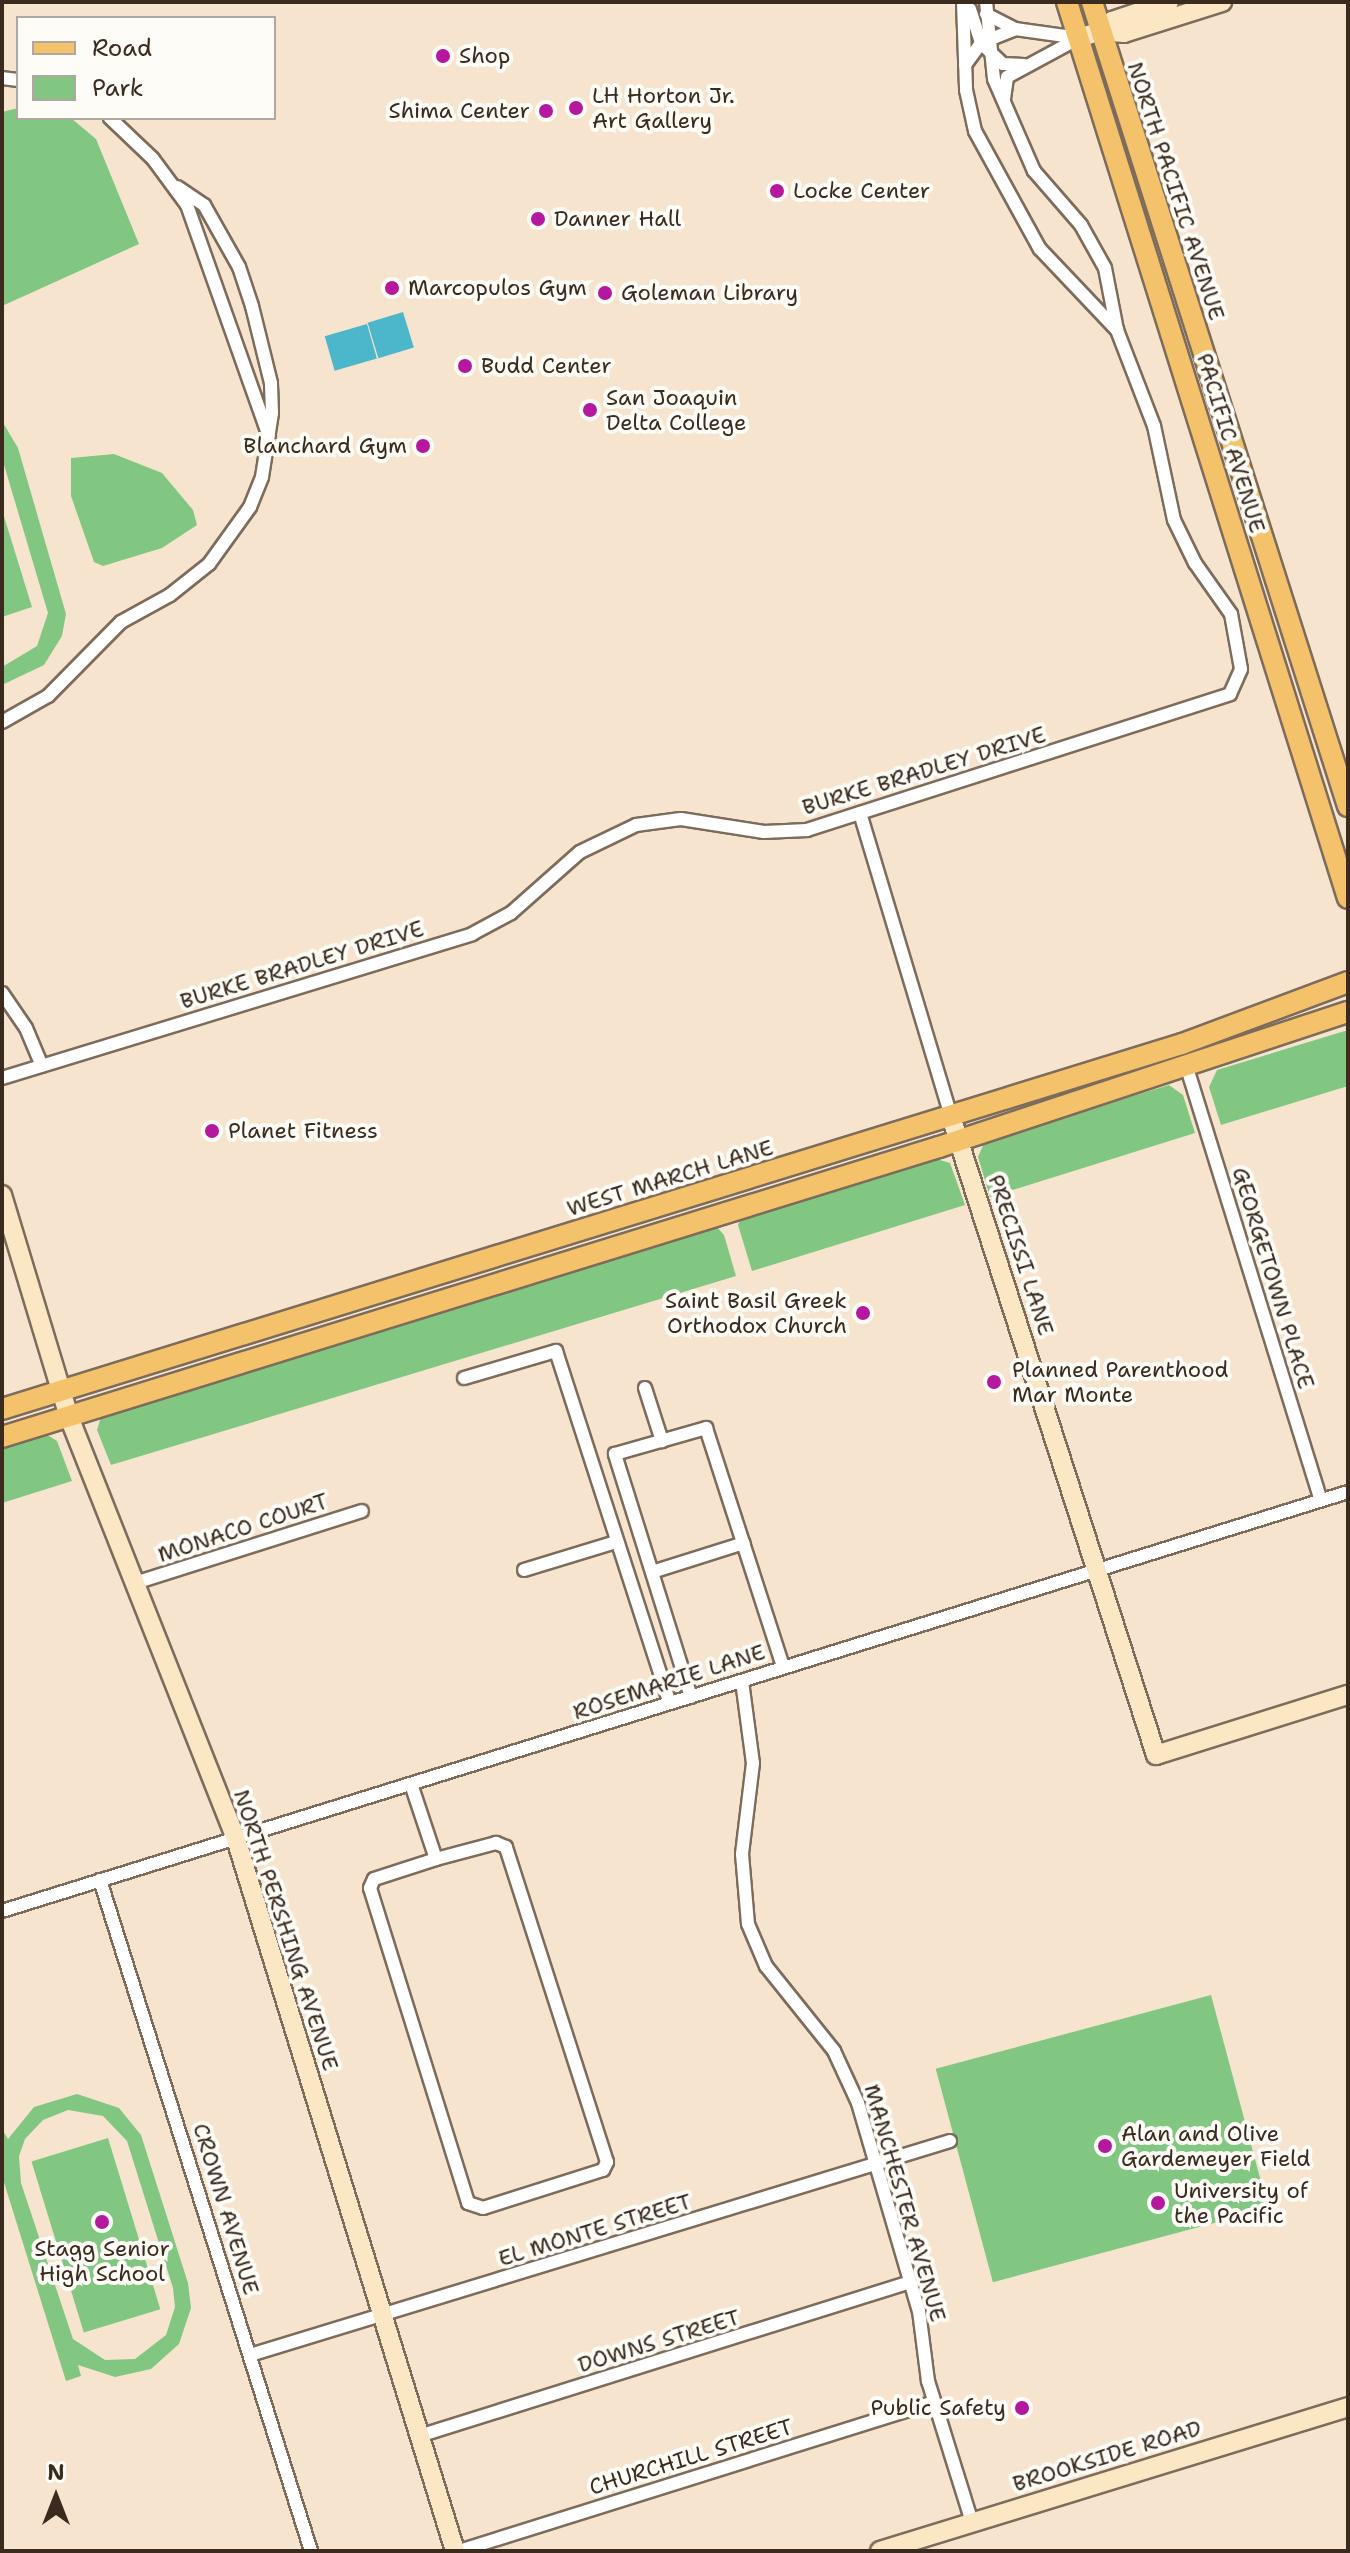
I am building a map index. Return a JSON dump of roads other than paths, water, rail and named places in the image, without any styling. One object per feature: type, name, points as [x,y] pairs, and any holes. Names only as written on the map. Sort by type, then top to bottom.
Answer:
[{"type":"main road","name":"PACIFIC AVENUE","points":[[1067,2],[1348,898]]},
{"type":"main road","name":"NORTH PACIFIC AVENUE","points":[[1092,2],[1348,806]]},
{"type":"main road","points":[[1177,350],[1187,358],[1212,433],[1234,448]]},
{"type":"main road","name":"WEST MARCH LANE","points":[[2,1409],[1182,1044],[1348,982]]},
{"type":"main road","points":[[2,1437],[1187,1068],[1348,1012]]},
{"type":"street","points":[[966,2],[986,44],[1003,64],[1024,65]]},
{"type":"street","name":"BURKE BRADLEY DRIVE","points":[[966,2],[965,65],[975,131],[1021,217],[1048,258],[1117,330]]},
{"type":"street","points":[[1101,31],[1112,21],[1169,2]]},
{"type":"street","points":[[1004,99],[1007,77],[1024,65],[1079,38],[1101,31],[1124,33],[1222,2]]},
{"type":"street","points":[[986,8],[1015,29],[1079,38]]},
{"type":"street","name":"BURKE BRADLEY DRIVE","points":[[2,1078],[472,934],[511,913],[580,852],[636,825],[681,819],[786,832],[860,813],[1209,705],[1235,687],[1241,669],[1231,614],[1182,542],[1154,426],[1117,330],[1115,301],[1092,241],[1034,171],[1004,99],[986,44],[986,8]]},
{"type":"street","points":[[965,65],[986,44],[1015,29]]},
{"type":"street","points":[[2,722],[48,696],[121,622],[170,595],[209,564],[250,507],[269,436],[271,383],[239,267],[204,205],[177,187],[112,120]]},
{"type":"street","points":[[177,187],[194,220],[269,436]]},
{"type":"street","name":"PRECISSI LANE","points":[[860,813],[958,1140],[1156,1755],[1348,1695]]},
{"type":"street","points":[[2,993],[26,1028],[42,1066]]},
{"type":"street","name":"GEORGETOWN PLACE","points":[[1187,1068],[1321,1500]]},
{"type":"street","name":"NORTH PERSHING AVENUE","points":[[2,1195],[69,1417],[236,1839],[380,2316],[457,2551]]},
{"type":"street","points":[[464,1378],[556,1351],[670,1703]]},
{"type":"street","points":[[645,1388],[662,1441]]},
{"type":"street","points":[[691,1697],[615,1454],[706,1428],[783,1667]]},
{"type":"street","name":"ROSEMARIE LANE","points":[[2,1911],[1348,1492]]},
{"type":"street","name":"MONACO COURT","points":[[135,1583],[362,1511]]},
{"type":"street","points":[[524,1570],[616,1542]]},
{"type":"street","points":[[652,1572],[744,1543]]},
{"type":"street","name":"MANCHESTER AVENUE","points":[[742,1681],[753,1763],[742,1854],[748,1924],[771,1973],[834,2051],[878,2164],[910,2282],[934,2402],[972,2522]]},
{"type":"street","points":[[411,1784],[436,1859]]},
{"type":"street","points":[[496,1843],[506,1847],[607,2162],[603,2170],[483,2208],[468,2203],[370,1888],[374,1879],[436,1859],[496,1843]]},
{"type":"street","name":"CROWN AVENUE","points":[[100,1880],[311,2551]]},
{"type":"street","name":"EL MONTE STREET","points":[[250,2355],[950,2141]]},
{"type":"street","name":"DOWNS STREET","points":[[419,2436],[910,2282]]},
{"type":"street","name":"CHURCHILL STREET","points":[[457,2551],[934,2402]]},
{"type":"street","name":"BROOKSIDE ROAD","points":[[880,2551],[1348,2407]]},
{"type":"water","points":[[403,312],[414,347],[378,358],[368,323]]},
{"type":"water","points":[[367,324],[377,359],[335,371],[325,336]]},
{"type":"place","name":"Shop","points":[[443,56]]},
{"type":"place","name":"LH Horton Jr. Art Gallery","points":[[576,108]]},
{"type":"place","name":"Shima Center","points":[[546,111]]},
{"type":"place","name":"Locke Center","points":[[777,191]]},
{"type":"place","name":"Danner Hall","points":[[538,219]]},
{"type":"place","name":"Marcopulos Gym","points":[[392,288]]},
{"type":"place","name":"Goleman Library","points":[[605,293]]},
{"type":"place","name":"Budd Center","points":[[465,366]]},
{"type":"place","name":"San Joaquin Delta College","points":[[590,410]]},
{"type":"place","name":"Blanchard Gym","points":[[423,446]]},
{"type":"place","name":"Planet Fitness","points":[[212,1131]]},
{"type":"place","name":"Saint Basil Greek Orthodox Church","points":[[863,1313]]},
{"type":"place","name":"Planned Parenthood Mar Monte","points":[[994,1382]]},
{"type":"place","name":"Alan and Olive Gardemeyer Field","points":[[1105,2146]]},
{"type":"place","name":"University of the Pacific","points":[[1158,2203]]},
{"type":"place","name":"Stagg Senior High School","points":[[102,2222]]},
{"type":"place","name":"Public Safety","points":[[1022,2408]]}]
